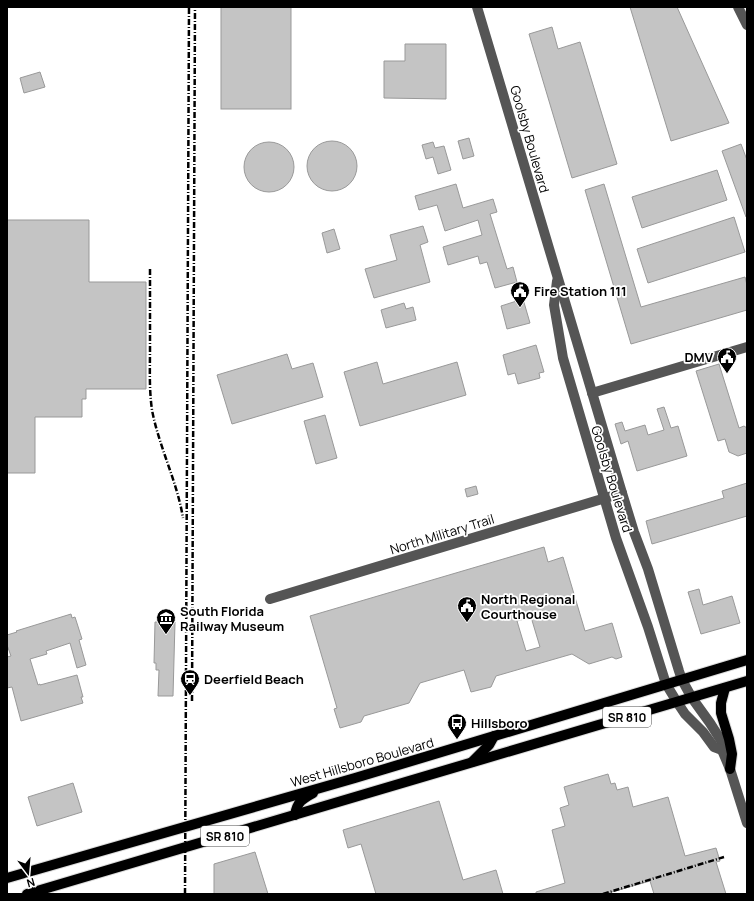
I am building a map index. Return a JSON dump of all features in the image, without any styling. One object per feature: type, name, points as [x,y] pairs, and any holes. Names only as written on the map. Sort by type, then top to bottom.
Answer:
[{"type":"main road","name":"West Hillsboro Boulevard","points":[[7,878],[323,787],[747,660]]},
{"type":"main road","name":"SR 810","points":[[27,894],[747,681]]},
{"type":"main road","points":[[725,688],[721,703],[721,713],[732,754],[730,769]]},
{"type":"main road","points":[[471,763],[489,745],[494,736]]},
{"type":"main road","points":[[295,815],[296,807],[303,799],[323,787]]},
{"type":"street","name":"Goolsby Boulevard","points":[[477,7],[622,493],[648,569],[682,680]]},
{"type":"street","points":[[738,7],[747,25]]},
{"type":"street","name":"Goolsby Boulevard","points":[[558,277],[554,305],[563,358],[616,538],[648,627],[666,684],[685,714],[703,732],[714,747],[722,750]]},
{"type":"street","points":[[592,393],[747,347]]},
{"type":"street","name":"North Military Trail","points":[[270,599],[622,493]]},
{"type":"street","points":[[682,680],[692,698],[722,742],[722,750],[730,769],[747,823]]},
{"type":"building","points":[[221,7],[291,7],[291,109],[221,109]]},
{"type":"building","points":[[630,7],[677,7],[729,123],[671,141]]},
{"type":"building","points":[[552,27],[558,49],[580,42],[617,164],[572,178],[529,34]]},
{"type":"building","points":[[405,44],[446,44],[446,99],[384,98],[384,61],[405,61]]},
{"type":"building","points":[[40,72],[45,87],[24,93],[20,78]]},
{"type":"building","points":[[469,138],[474,156],[463,159],[458,141]]},
{"type":"building","points":[[332,141],[341,143],[352,152],[357,166],[355,175],[346,186],[332,191],[323,189],[312,180],[307,166],[309,157],[318,146]]},
{"type":"building","points":[[269,142],[278,144],[289,153],[294,167],[292,176],[283,187],[269,192],[260,190],[249,181],[244,167],[246,158],[255,147]]},
{"type":"building","points":[[433,142],[435,148],[444,146],[451,170],[438,174],[433,157],[426,159],[422,145]]},
{"type":"building","points":[[741,144],[747,160],[746,217],[722,151]]},
{"type":"building","points":[[717,170],[727,200],[642,228],[632,197]]},
{"type":"building","points":[[456,184],[463,208],[493,199],[497,212],[490,214],[507,269],[513,267],[517,282],[495,288],[487,262],[480,264],[478,256],[448,265],[443,247],[482,235],[478,220],[445,231],[437,205],[419,210],[415,196]]},
{"type":"building","points":[[604,184],[641,307],[745,277],[747,285],[747,310],[631,344],[585,190]]},
{"type":"building","points":[[734,217],[745,252],[648,283],[637,249]]},
{"type":"building","points":[[7,220],[89,220],[89,282],[146,282],[146,389],[86,389],[86,399],[82,399],[82,417],[35,417],[35,473],[7,473]]},
{"type":"building","points":[[423,226],[428,242],[420,245],[430,282],[374,298],[365,269],[397,260],[390,235]]},
{"type":"building","points":[[334,229],[340,249],[327,253],[322,233]]},
{"type":"building","points":[[523,299],[530,323],[507,329],[501,306]]},
{"type":"building","points":[[404,303],[406,309],[413,307],[416,320],[386,328],[381,310]]},
{"type":"building","points":[[536,345],[544,372],[539,373],[540,378],[518,384],[515,373],[508,375],[503,355]]},
{"type":"building","points":[[287,354],[292,369],[313,363],[323,397],[232,424],[217,375]]},
{"type":"building","points":[[377,362],[383,384],[457,362],[466,395],[360,426],[344,372]]},
{"type":"building","points":[[719,364],[739,428],[744,426],[747,428],[747,453],[738,456],[729,452],[725,439],[718,441],[696,371]]},
{"type":"building","points":[[664,407],[671,428],[678,426],[687,456],[637,471],[628,441],[621,444],[615,424],[622,422],[625,431],[645,425],[648,435],[664,430],[657,409]]},
{"type":"building","points":[[325,415],[337,458],[316,464],[304,421]]},
{"type":"building","points":[[747,483],[747,516],[652,544],[646,521],[724,498],[722,491]]},
{"type":"building","points":[[476,486],[478,494],[467,497],[465,489]]},
{"type":"building","points":[[544,547],[548,562],[563,557],[585,631],[612,623],[622,657],[616,659],[612,657],[589,664],[572,654],[496,676],[491,687],[471,692],[464,670],[420,683],[409,703],[364,716],[361,722],[340,728],[334,709],[337,708],[310,616]],"holes":[[[531,617],[540,647],[526,651],[517,621]]]},
{"type":"building","points":[[699,589],[703,605],[732,596],[740,623],[701,634],[688,592]]},
{"type":"building","points":[[71,614],[72,618],[75,617],[82,639],[79,640],[86,665],[77,668],[70,643],[46,651],[47,654],[30,659],[38,685],[77,675],[83,697],[81,697],[83,703],[21,721],[12,687],[7,688],[7,657],[11,656],[7,645],[7,635]]},
{"type":"building","points":[[155,622],[175,622],[173,696],[158,696],[159,670],[156,670],[156,663],[154,663]]},
{"type":"building","points":[[608,774],[611,784],[615,783],[617,790],[628,787],[633,807],[668,797],[685,856],[716,848],[720,861],[716,862],[726,894],[654,894],[650,881],[605,894],[536,894],[536,892],[565,883],[552,830],[565,826],[560,808],[569,805],[564,787]]},
{"type":"building","points":[[73,783],[82,812],[37,826],[28,797]]},
{"type":"building","points":[[439,801],[463,880],[496,870],[503,894],[376,894],[361,844],[348,848],[343,830]]},
{"type":"building","points":[[255,852],[268,894],[214,894],[214,864]]},
{"type":"railway","points":[[185,894],[189,7]]},
{"type":"railway","points":[[192,701],[195,7]]},
{"type":"railway","points":[[150,269],[150,394],[152,410],[159,437],[177,491],[183,518]]},
{"type":"railway","points":[[603,894],[724,857]]},
{"type":"place","name":"Fire Station 111","points":[[520,308]]},
{"type":"place","name":"DMV","points":[[727,374]]},
{"type":"place","name":"North Regional Courthouse","points":[[467,623]]},
{"type":"place","name":"South Florida Railway Museum","points":[[166,635]]},
{"type":"place","name":"Deerfield Beach","points":[[190,696]]},
{"type":"place","name":"Hillsboro","points":[[457,740]]}]
